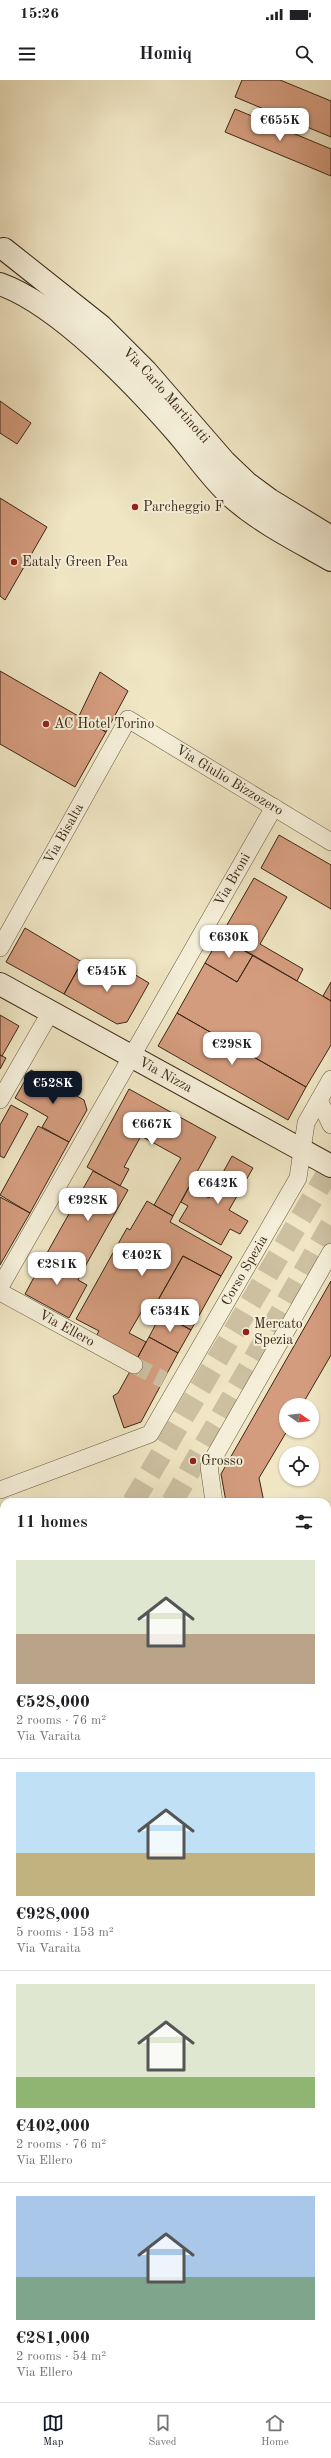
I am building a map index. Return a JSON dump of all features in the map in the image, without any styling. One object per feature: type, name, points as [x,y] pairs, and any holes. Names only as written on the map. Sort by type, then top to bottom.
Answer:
[{"type":"street","name":"Via Carlo Martinotti","points":[[1,251],[101,326],[146,371],[225,462],[247,483],[270,500],[331,537]]},
{"type":"street","name":"Via Carlo Martinotti","points":[[0,284],[17,290],[39,304],[86,342],[177,433],[200,464],[234,498],[259,518],[331,560]]},
{"type":"street","name":"Via Giulio Bizzozero","points":[[128,719],[331,842]]},
{"type":"street","name":"Via Bisalta","points":[[0,948],[128,719]]},
{"type":"street","name":"Via Broni","points":[[0,1287],[274,807]]},
{"type":"street","name":"Via Nizza","points":[[0,984],[50,1013],[331,1166]]},
{"type":"street","points":[[0,1100],[50,1013]]},
{"type":"street","name":"Corso Spezia","points":[[0,1490],[150,1434],[170,1384],[298,1178],[306,1123],[331,1079]]},
{"type":"street","points":[[319,1100],[331,1125]]},
{"type":"street","points":[[213,1498],[209,1466],[331,1252]]},
{"type":"street","name":"Via Ellero","points":[[0,1292],[134,1365]]},
{"type":"building","points":[[242,80],[280,80],[331,101],[331,137],[235,97]]},
{"type":"building","points":[[235,109],[331,149],[331,176],[225,132]]},
{"type":"building","points":[[0,401],[31,423],[17,444],[0,433]]},
{"type":"building","name":"Eataly Green Pea","points":[[0,498],[47,527],[5,600],[0,596]]},
{"type":"building","name":"AC Hotel Torino","points":[[0,671],[106,732],[75,787],[0,744]]},
{"type":"building","points":[[100,672],[128,691],[106,732],[79,716]]},
{"type":"building","points":[[279,835],[331,865],[331,909],[261,868]]},
{"type":"building","points":[[254,878],[287,897],[260,944],[303,969],[297,981],[220,937]]},
{"type":"building","points":[[25,928],[82,962],[64,994],[6,962]]},
{"type":"building","points":[[220,937],[253,955],[237,982],[205,963]]},
{"type":"building","points":[[253,955],[331,1001],[331,1045],[306,1087],[177,1013],[205,963],[237,982]]},
{"type":"building","points":[[81,963],[114,982],[122,967],[149,983],[127,1022],[117,1024],[64,994]]},
{"type":"building","points":[[331,982],[331,1001],[323,996]]},
{"type":"building","points":[[177,1013],[306,1087],[288,1120],[158,1046]]},
{"type":"building","points":[[0,1015],[19,1026],[2,1056],[0,1055]]},
{"type":"building","points":[[0,1055],[6,1058],[0,1069]]},
{"type":"building","points":[[31,1070],[84,1100],[87,1110],[69,1142],[42,1127],[48,1117],[15,1098]]},
{"type":"building","points":[[129,1089],[216,1137],[173,1216],[154,1205],[181,1158],[141,1136],[124,1167],[129,1169],[120,1186],[87,1167]]},
{"type":"building","points":[[11,1105],[28,1114],[4,1158],[0,1156],[0,1125]]},
{"type":"building","points":[[38,1126],[69,1142],[30,1213],[0,1195]]},
{"type":"building","points":[[232,1156],[253,1168],[229,1210],[248,1221],[240,1234],[230,1229],[221,1245],[179,1221],[188,1206],[181,1202],[189,1187],[209,1198]]},
{"type":"building","points":[[93,1171],[128,1190],[82,1272],[47,1253]]},
{"type":"building","points":[[0,1197],[30,1213],[0,1265]]},
{"type":"building","points":[[147,1201],[173,1216],[170,1222],[232,1257],[221,1276],[183,1256],[153,1309],[161,1314],[159,1318],[143,1309],[129,1333],[146,1342],[136,1361],[95,1338],[99,1331],[76,1319],[127,1228],[130,1230]]},
{"type":"building","points":[[47,1253],[82,1272],[78,1280],[87,1285],[69,1318],[25,1294]]},
{"type":"building","points":[[183,1256],[221,1276],[191,1330],[153,1309]]},
{"type":"building","points":[[331,1281],[331,1355],[306,1398],[279,1398],[279,1438],[283,1438],[259,1478],[263,1498],[225,1498],[221,1474]]},
{"type":"building","points":[[161,1314],[191,1330],[178,1353],[149,1337]]},
{"type":"building","points":[[149,1337],[178,1353],[141,1422],[124,1428],[113,1396],[118,1393]]},
{"type":"tunnel","points":[[135,1498],[331,1167]]},
{"type":"tunnel","points":[[174,1498],[331,1225]]},
{"type":"tunnel","points":[[134,1365],[164,1380]]},
{"type":"place","name":"Parcheggio F","points":[[135,507]]},
{"type":"place","name":"Eataly Green Pea","points":[[14,562]]},
{"type":"place","name":"AC Hotel Torino","points":[[46,724]]},
{"type":"place","name":"Mercato Spezia","points":[[246,1332]]},
{"type":"place","name":"Grosso","points":[[193,1461]]}]
